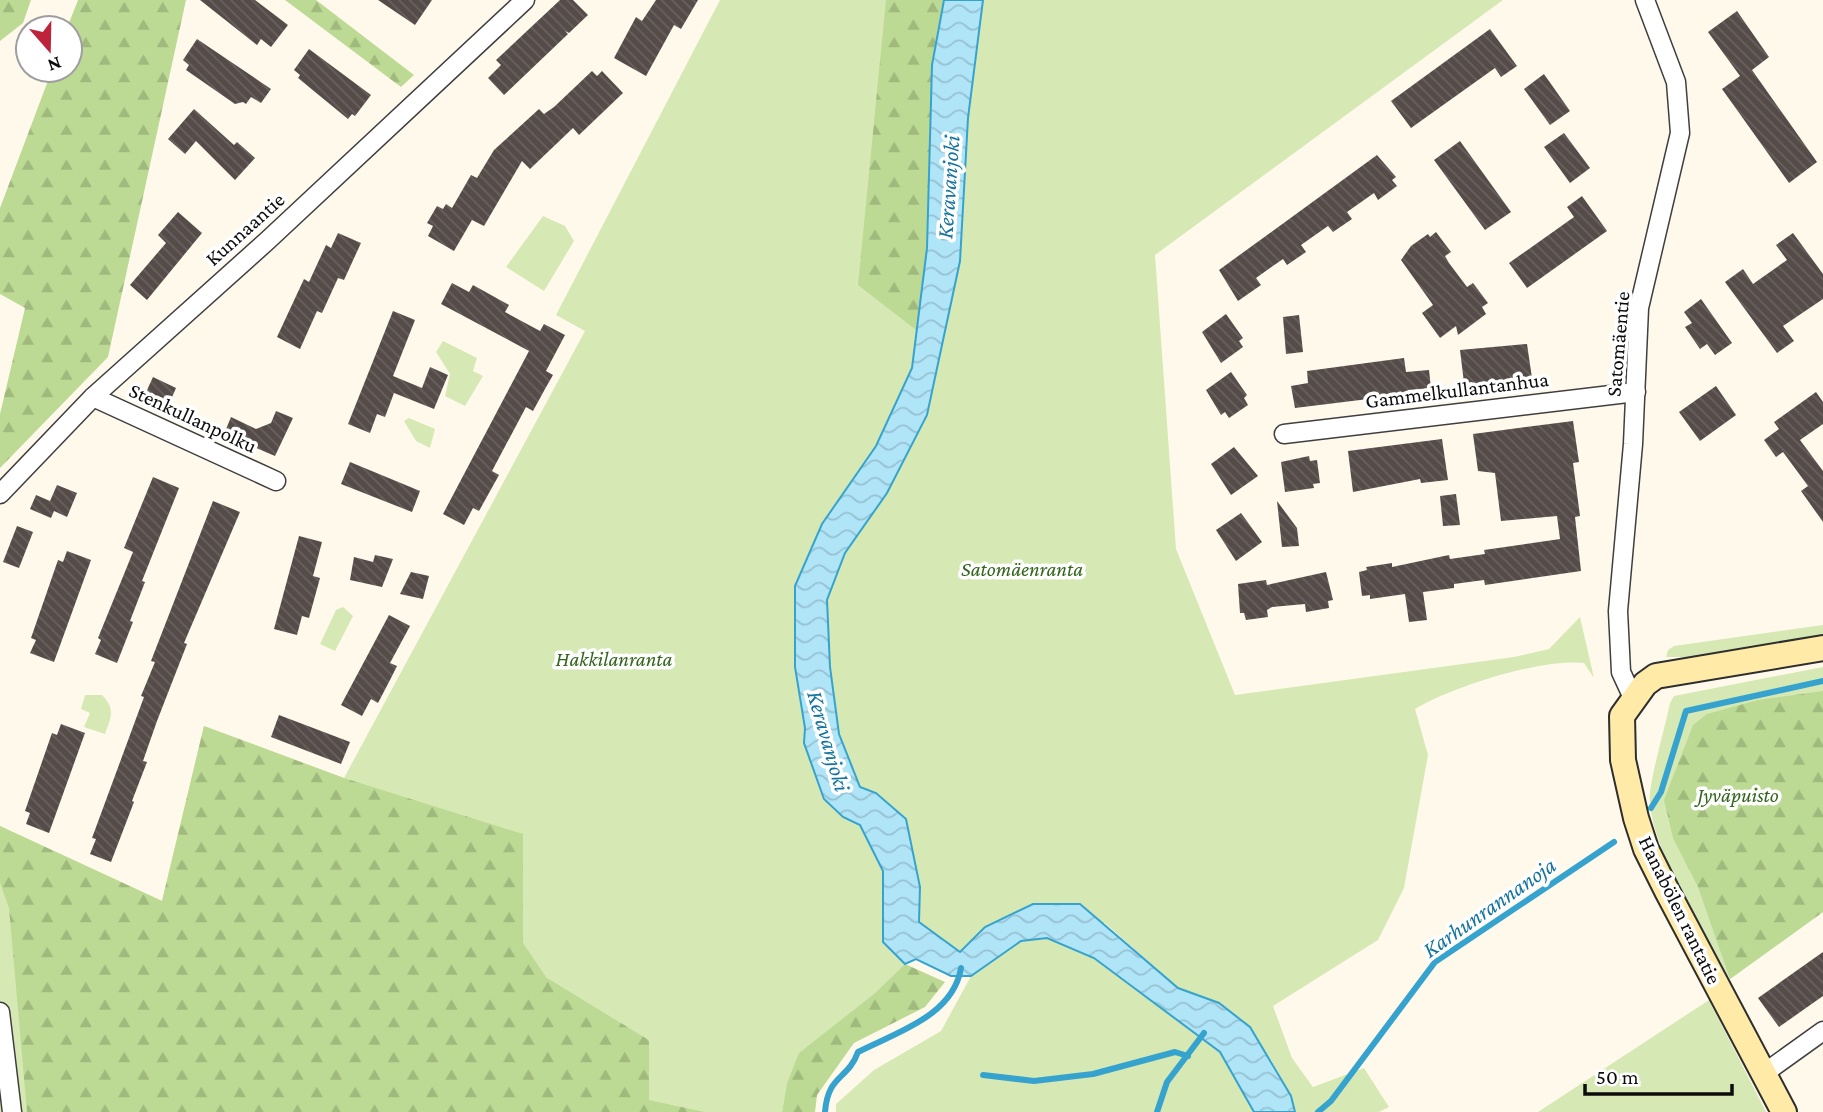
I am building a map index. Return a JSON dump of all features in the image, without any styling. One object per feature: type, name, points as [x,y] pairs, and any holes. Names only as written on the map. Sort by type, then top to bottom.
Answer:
[{"type":"street","name":"Kunnaantie","points":[[0,494],[93,397],[267,241],[525,0]]},
{"type":"street","name":"Satomäentie","points":[[1633,698],[1621,672],[1618,611],[1636,392],[1639,308],[1679,133],[1676,82],[1645,0]]},
{"type":"street","name":"Gammelkullantanhua","points":[[1284,434],[1636,392]]},
{"type":"street","name":"Stenkullanpolku","points":[[93,397],[276,481]]},
{"type":"street","points":[[1633,698],[1656,676],[1823,648]]},
{"type":"street","name":"Hanabölen rantatie","points":[[1633,698],[1622,716],[1623,760],[1646,849],[1784,1112]]},
{"type":"street","points":[[0,1012],[12,1112]]},
{"type":"street","points":[[1763,1074],[1823,1031]]},
{"type":"green space","points":[[0,0],[31,0],[26,14],[14,14],[14,30],[0,41]]},
{"type":"green space","points":[[78,0],[186,0],[108,357],[0,468],[0,414],[25,308],[0,294],[0,208],[47,84],[84,84],[84,14],[72,14]]},
{"type":"green space","points":[[285,0],[316,0],[414,75],[401,87]]},
{"type":"green space","name":"Hakkilanranta","points":[[720,0],[944,0],[932,65],[927,248],[912,368],[876,446],[822,524],[795,586],[795,667],[805,728],[804,743],[824,799],[843,817],[860,825],[883,871],[883,942],[905,964],[787,1083],[782,1112],[706,1112],[648,1100],[649,1040],[546,977],[307,1112],[0,1112],[0,826],[162,901],[204,726],[344,778],[585,331],[556,315]]},
{"type":"green space","points":[[886,0],[944,0],[932,65],[927,248],[916,330],[858,285]]},
{"type":"green space","name":"Satomäenranta","points":[[983,0],[1503,0],[1155,255],[1176,549],[1235,695],[1514,657],[1549,649],[1580,617],[1594,678],[1584,663],[1545,665],[1474,683],[1415,709],[1428,755],[1404,888],[1378,940],[1273,1006],[1292,1058],[1313,1087],[1364,1068],[1389,1107],[1379,1112],[1295,1112],[1291,1096],[1270,1058],[1219,1003],[1178,988],[1105,923],[985,927],[960,952],[919,922],[920,887],[876,793],[860,787],[839,734],[830,667],[827,600],[845,553],[887,493],[927,415],[960,261],[968,118]]},
{"type":"green space","points":[[543,216],[565,226],[574,241],[544,291],[506,267]]},
{"type":"green space","points":[[443,341],[477,358],[473,371],[483,376],[465,406],[445,396],[450,374],[436,352]]},
{"type":"green space","points":[[409,418],[435,429],[430,448],[416,441],[404,421]]},
{"type":"green space","points":[[343,607],[353,616],[335,651],[320,644],[336,610]]},
{"type":"green space","points":[[1823,625],[1823,637],[1688,657],[1666,657],[1668,650],[1674,646]]},
{"type":"green space","name":"Jyväpuisto","points":[[1823,667],[1823,912],[1730,979],[1679,887],[1657,835],[1651,812],[1650,792],[1670,703],[1674,696]]},
{"type":"green space","name":"Jyväpuisto","points":[[1823,691],[1823,912],[1730,979],[1698,887],[1673,838],[1664,800],[1693,725],[1707,714],[1758,700]]},
{"type":"green space","points":[[85,695],[102,695],[109,705],[110,718],[105,734],[84,727],[90,713],[81,709]]},
{"type":"green space","points":[[204,726],[344,778],[523,834],[523,943],[546,977],[649,1040],[649,1100],[706,1112],[27,1112],[9,908],[0,883],[0,826],[162,901]]},
{"type":"green space","points":[[1047,938],[1094,958],[1220,1052],[1254,1112],[836,1112],[836,1104],[874,1070],[941,1031],[971,976],[989,961],[1021,941]]},
{"type":"green space","points":[[905,964],[945,982],[925,1007],[854,1043],[817,1095],[815,1112],[782,1112],[787,1083],[799,1053],[874,994]]},
{"type":"green space","points":[[1709,1000],[1766,1112],[1538,1112]]},
{"type":"water","name":"Keravanjoki","points":[[944,0],[983,0],[968,118],[960,261],[927,415],[887,493],[845,553],[827,600],[830,667],[839,734],[860,787],[876,793],[906,819],[920,887],[919,922],[960,952],[985,927],[1033,904],[1080,904],[1178,988],[1219,1003],[1250,1027],[1291,1096],[1295,1112],[1254,1112],[1220,1052],[1094,958],[1047,938],[1021,941],[971,976],[951,976],[916,959],[905,964],[883,942],[883,871],[860,825],[843,817],[824,799],[804,743],[805,728],[795,667],[795,586],[822,524],[876,446],[912,368],[927,248],[932,65]]},
{"type":"building","points":[[200,0],[255,0],[288,25],[271,47],[261,39],[257,45]]},
{"type":"building","points":[[378,0],[432,0],[415,25]]},
{"type":"building","points":[[560,0],[573,0],[588,15],[569,33],[565,31],[568,34],[504,95],[488,78],[501,65],[496,60]]},
{"type":"building","points":[[656,0],[698,0],[681,29],[674,25],[646,76],[614,58],[636,17],[642,21]]},
{"type":"building","points":[[1737,11],[1769,57],[1752,70],[1817,162],[1789,183],[1722,89],[1740,76],[1708,32]]},
{"type":"building","points":[[1490,29],[1517,66],[1501,77],[1495,68],[1411,128],[1391,101]]},
{"type":"building","points":[[197,39],[271,89],[261,103],[251,97],[246,104],[235,104],[186,70],[189,65],[183,60]]},
{"type":"building","points":[[309,49],[371,95],[355,116],[352,114],[348,119],[298,78],[300,75],[294,70]]},
{"type":"building","points":[[592,71],[597,76],[602,71],[623,93],[579,135],[573,128],[530,169],[522,161],[484,226],[472,220],[454,251],[428,236],[433,226],[427,223],[437,206],[443,209],[446,204],[452,208],[471,175],[477,178],[494,150],[539,109],[544,114],[554,107]]},
{"type":"building","points":[[1544,74],[1570,111],[1550,125],[1524,89]]},
{"type":"building","points":[[194,109],[234,145],[237,142],[255,158],[235,180],[196,141],[185,154],[168,139]]},
{"type":"building","points":[[1564,133],[1590,168],[1570,183],[1544,147]]},
{"type":"building","points":[[1460,141],[1511,212],[1485,230],[1434,160]]},
{"type":"building","points":[[1377,155],[1396,177],[1392,180],[1397,186],[1378,200],[1374,193],[1347,212],[1352,219],[1333,232],[1328,226],[1301,245],[1306,252],[1287,265],[1283,259],[1256,278],[1261,285],[1238,301],[1219,270]]},
{"type":"building","points":[[1582,196],[1607,231],[1527,288],[1509,263],[1574,217],[1567,207]]},
{"type":"building","points":[[178,212],[202,233],[147,300],[130,285],[166,243],[158,235]]},
{"type":"building","points":[[1436,232],[1451,252],[1445,256],[1449,263],[1467,287],[1473,283],[1488,303],[1482,307],[1486,314],[1458,335],[1456,326],[1440,338],[1422,313],[1433,305],[1401,260],[1411,246],[1428,234],[1430,237]]},
{"type":"building","points":[[338,233],[361,243],[344,280],[338,278],[322,313],[317,311],[300,349],[277,337],[304,279],[309,282],[326,245],[331,248]]},
{"type":"building","points":[[1793,233],[1823,274],[1823,299],[1783,326],[1794,341],[1777,353],[1725,282],[1743,269],[1753,284],[1787,260],[1776,245]]},
{"type":"building","points":[[452,283],[469,292],[473,285],[509,305],[505,312],[540,331],[544,324],[565,335],[546,371],[553,375],[533,411],[526,407],[492,471],[499,475],[479,511],[473,508],[464,525],[443,514],[529,351],[441,304]]},
{"type":"building","points":[[1701,299],[1732,343],[1715,355],[1707,344],[1700,349],[1685,327],[1692,323],[1684,312]]},
{"type":"building","points":[[393,311],[415,320],[393,376],[422,388],[430,367],[448,375],[434,409],[394,393],[385,417],[377,414],[370,433],[348,424]]},
{"type":"building","points":[[1226,314],[1243,338],[1239,341],[1243,347],[1221,363],[1202,332]]},
{"type":"building","points":[[1299,315],[1303,352],[1286,354],[1283,317]]},
{"type":"building","points":[[1527,344],[1532,378],[1473,386],[1472,382],[1464,383],[1460,350]]},
{"type":"building","points":[[1404,358],[1406,372],[1429,370],[1431,388],[1408,390],[1409,394],[1295,408],[1291,386],[1308,383],[1307,371]]},
{"type":"building","points":[[1231,372],[1247,395],[1244,398],[1248,405],[1229,418],[1225,412],[1221,415],[1206,390]]},
{"type":"building","points":[[153,377],[176,388],[166,411],[142,401]]},
{"type":"building","points":[[1716,386],[1736,415],[1700,441],[1679,412]]},
{"type":"building","points":[[1816,392],[1823,402],[1823,424],[1800,440],[1823,471],[1823,522],[1801,491],[1808,486],[1783,452],[1776,457],[1764,440],[1779,429],[1774,422]]},
{"type":"building","points":[[276,411],[293,418],[275,456],[224,434],[231,417],[256,429],[271,423]]},
{"type":"building","points":[[1573,421],[1579,462],[1573,463],[1580,516],[1575,517],[1581,571],[1485,585],[1484,580],[1423,592],[1427,620],[1409,622],[1405,594],[1370,599],[1370,595],[1362,596],[1359,572],[1367,570],[1366,567],[1392,563],[1392,567],[1449,555],[1450,559],[1485,554],[1484,550],[1560,539],[1557,516],[1501,521],[1495,473],[1478,471],[1473,434]]},
{"type":"building","points":[[1442,439],[1448,480],[1421,483],[1420,479],[1353,492],[1348,451]]},
{"type":"building","points":[[1234,447],[1258,476],[1231,495],[1211,464]]},
{"type":"building","points":[[1309,456],[1310,461],[1317,460],[1320,483],[1313,484],[1314,488],[1285,492],[1281,462]]},
{"type":"building","points":[[350,462],[420,491],[412,512],[341,484]]},
{"type":"building","points":[[153,477],[179,488],[142,581],[145,582],[130,621],[133,622],[117,663],[95,654],[101,640],[98,638],[133,552],[124,548]]},
{"type":"building","points":[[57,485],[77,493],[67,517],[54,511],[51,518],[30,509],[36,495],[50,501]]},
{"type":"building","points":[[1456,494],[1460,525],[1443,526],[1440,496]]},
{"type":"building","points":[[213,501],[240,512],[184,643],[187,644],[143,761],[147,762],[111,862],[90,854],[96,839],[92,838],[144,697],[141,696],[155,662],[151,661]]},
{"type":"building","points":[[1277,501],[1297,528],[1299,546],[1282,547]]},
{"type":"building","points":[[1241,513],[1262,542],[1236,561],[1216,530]]},
{"type":"building","points":[[17,526],[33,532],[19,568],[3,562]]},
{"type":"building","points":[[299,536],[322,542],[313,576],[320,578],[309,618],[302,616],[297,635],[274,629]]},
{"type":"building","points":[[67,551],[91,560],[54,662],[30,653],[36,640],[31,638],[58,560],[63,562]]},
{"type":"building","points":[[375,555],[393,559],[382,587],[350,580],[354,557],[373,562]]},
{"type":"building","points":[[411,572],[429,576],[423,599],[400,594]]},
{"type":"building","points":[[1326,572],[1333,600],[1328,601],[1329,608],[1306,612],[1305,604],[1272,607],[1267,610],[1268,617],[1246,620],[1244,613],[1240,613],[1238,584],[1266,580],[1267,585]]},
{"type":"building","points":[[389,615],[410,626],[390,663],[397,666],[378,703],[371,699],[362,716],[341,705]]},
{"type":"building","points":[[279,715],[350,742],[341,764],[271,737]]},
{"type":"building","points":[[61,724],[85,733],[49,833],[26,824],[30,813],[25,811],[52,733],[57,735]]},
{"type":"building","points":[[1823,952],[1823,996],[1779,1027],[1758,998]]},
{"type":"waterway","name":"Karhunrannanoja","points":[[1651,808],[1661,792],[1686,711],[1823,681]]},
{"type":"waterway","name":"Karhunrannanoja","points":[[1318,1112],[1331,1101],[1435,962],[1614,842]]},
{"type":"waterway","points":[[825,1112],[830,1091],[858,1052],[906,1029],[935,1010],[947,999],[956,985],[961,968]]},
{"type":"waterway","points":[[1157,1112],[1167,1082],[1204,1033]]},
{"type":"waterway","points":[[983,1075],[1034,1081],[1093,1074],[1175,1052],[1188,1056]]}]
